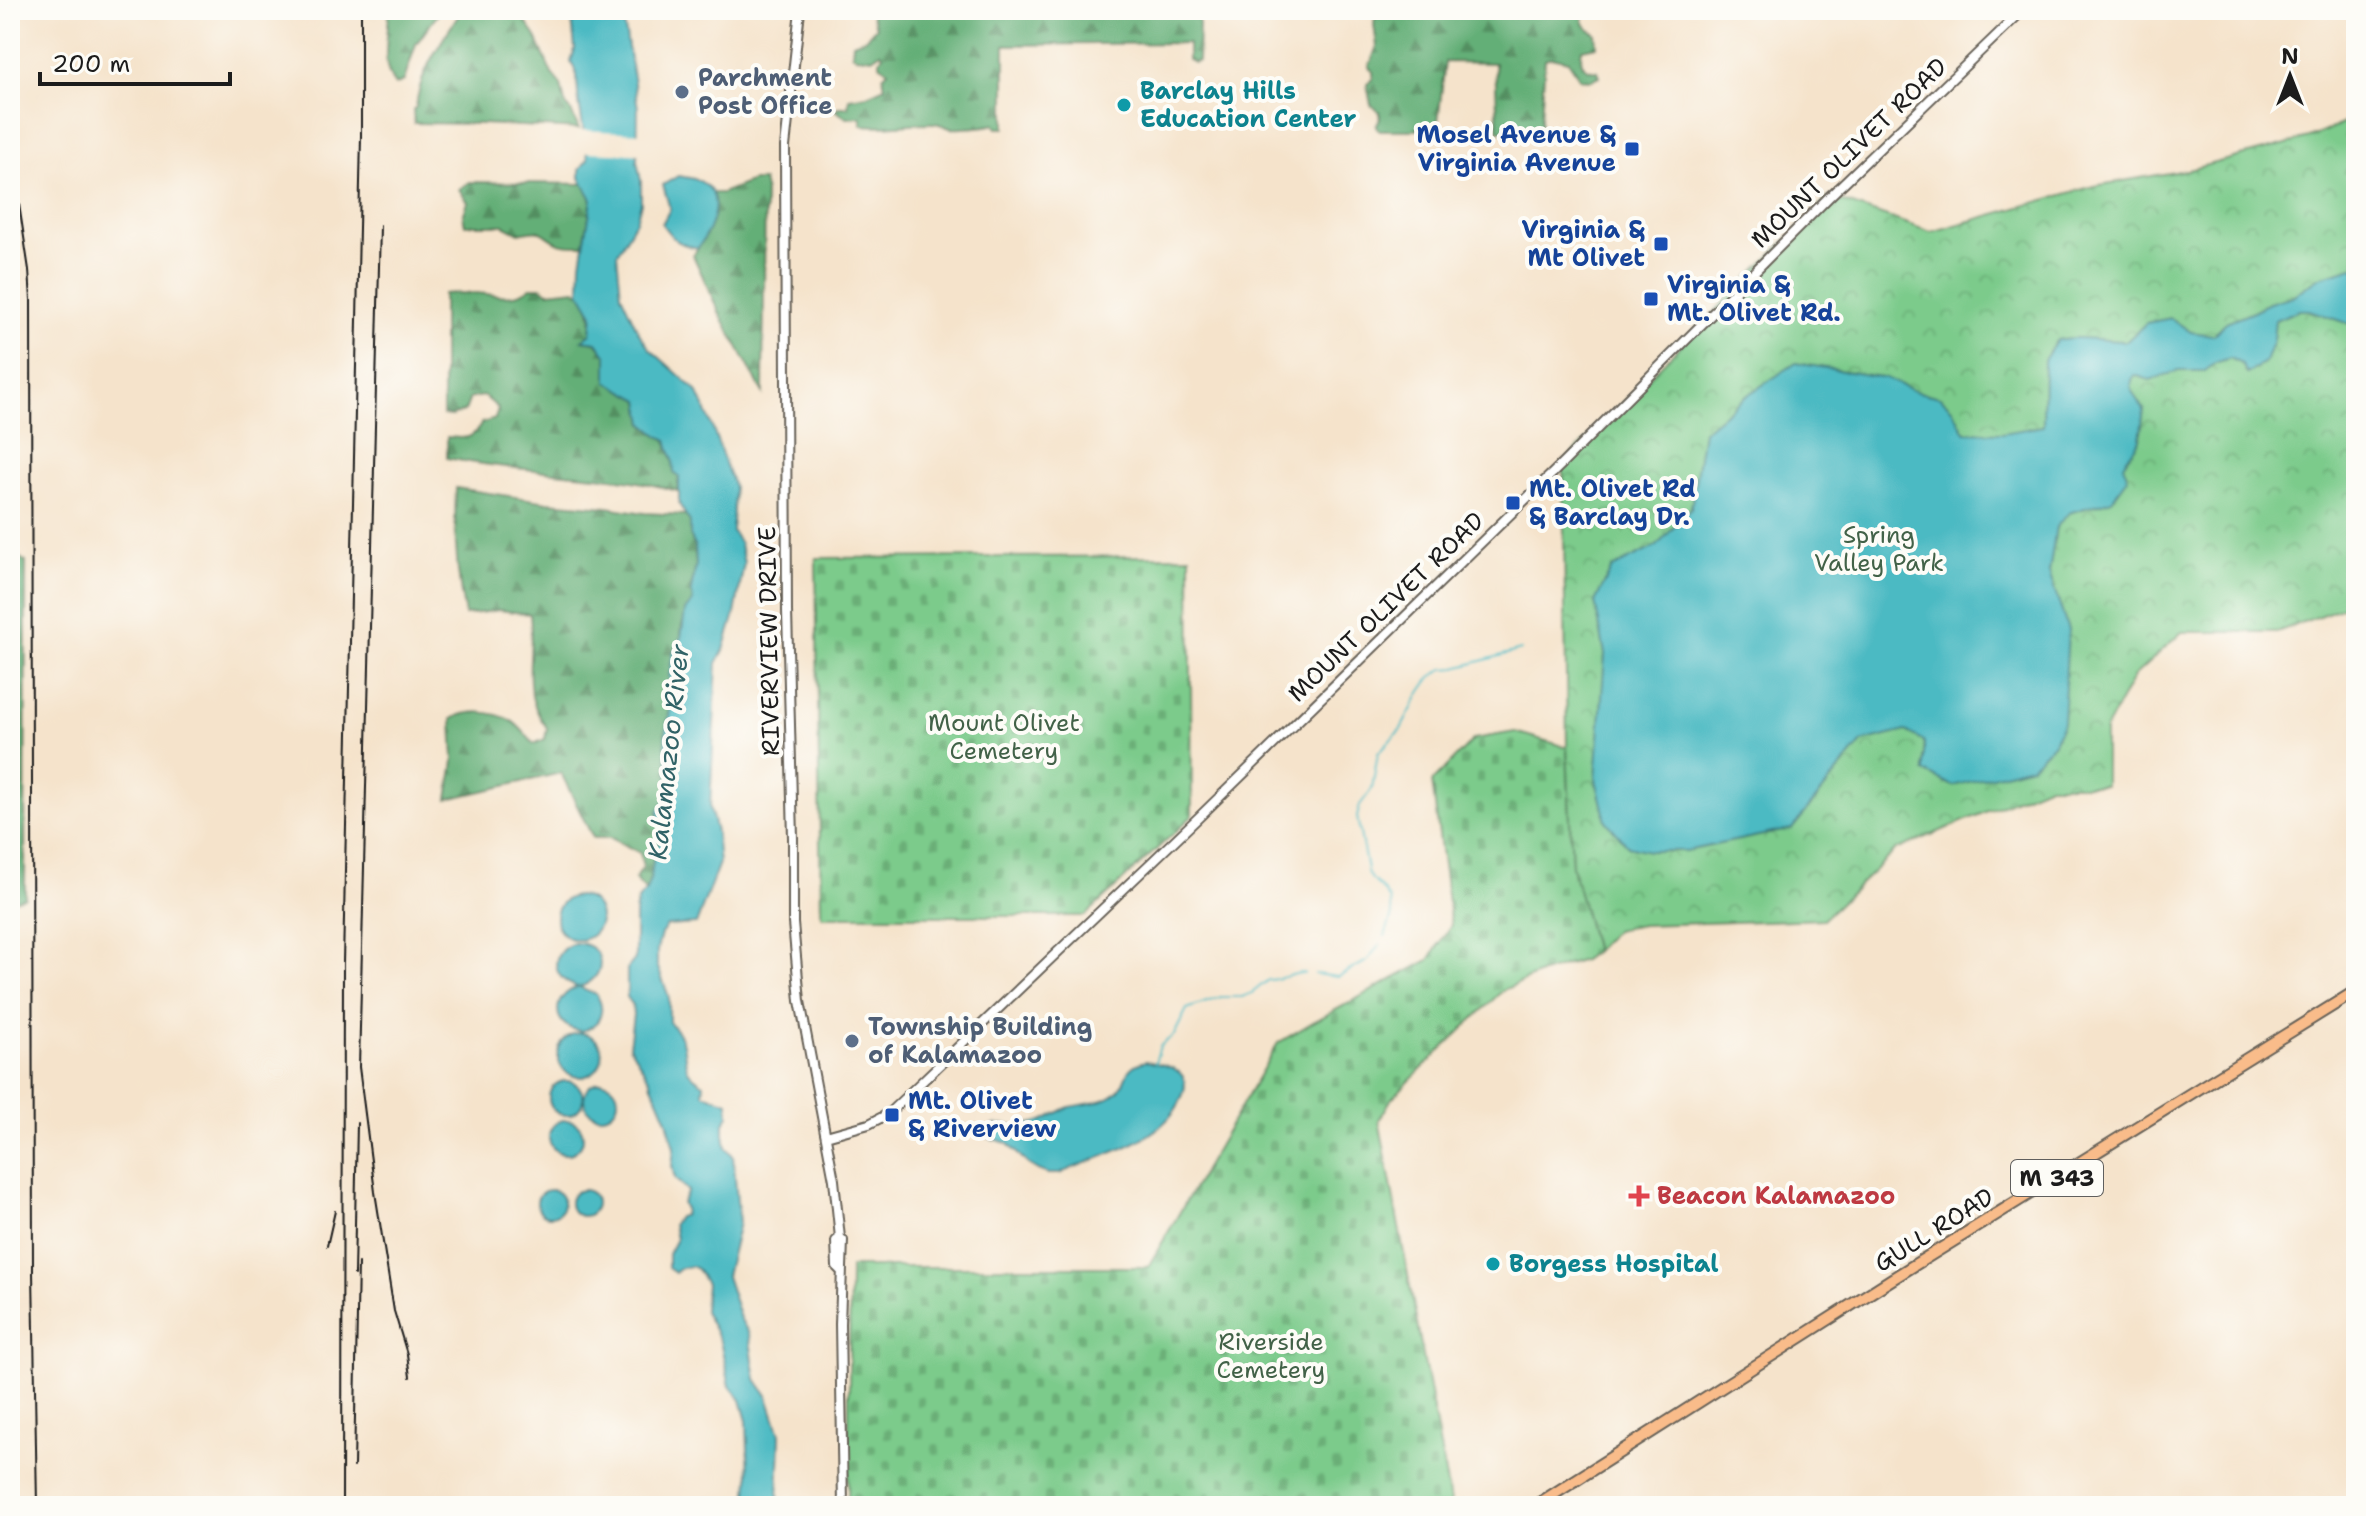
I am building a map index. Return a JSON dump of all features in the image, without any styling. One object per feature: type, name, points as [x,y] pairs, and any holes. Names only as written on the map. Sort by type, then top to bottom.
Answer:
[{"type":"main road","name":"GULL ROAD","points":[[1535,1506],[1892,1279],[2356,991]]},
{"type":"street","name":"RIVERVIEW DRIVE","points":[[800,10],[785,147],[787,611],[793,923],[800,1001],[834,1180],[840,1238],[836,1241],[836,1250],[837,1267],[841,1271],[843,1506]]},
{"type":"street","name":"MOUNT OLIVET ROAD","points":[[826,1136],[869,1124],[888,1114],[1563,463],[1829,197],[2023,10]]},
{"type":"green space","points":[[389,10],[441,10],[416,44],[404,81],[395,85],[386,59]]},
{"type":"green space","points":[[462,10],[517,10],[535,35],[579,129],[414,123],[413,110],[427,68]]},
{"type":"green space","points":[[1194,10],[1199,23],[1198,61],[1188,60],[1188,43],[1005,45],[1005,128],[997,128],[994,124],[959,128],[932,123],[861,125],[861,117],[847,118],[835,110],[848,107],[849,98],[885,87],[883,76],[888,71],[880,64],[881,52],[872,58],[852,54],[853,43],[866,38],[876,27],[870,12]]},
{"type":"green space","points":[[1378,10],[1583,10],[1584,22],[1596,34],[1597,46],[1582,49],[1582,62],[1589,69],[1598,71],[1600,76],[1592,80],[1580,79],[1568,61],[1551,57],[1545,59],[1540,132],[1498,131],[1495,63],[1445,62],[1437,130],[1379,130],[1376,126],[1380,112],[1371,105],[1367,84],[1373,78],[1369,67],[1377,46],[1374,25]]},
{"type":"green space","name":"Spring Valley Park","points":[[2356,118],[2356,602],[2277,632],[2182,632],[2134,676],[2105,730],[2105,785],[2049,785],[1896,850],[1823,919],[1642,925],[1615,930],[1595,951],[1572,866],[1563,463],[1829,197],[1931,232],[2094,186],[2192,169],[2309,138]]},
{"type":"green space","points":[[752,181],[763,181],[765,190],[763,393],[718,310],[693,255],[710,226],[712,193],[722,193]]},
{"type":"green space","points":[[470,182],[584,184],[592,199],[584,245],[563,244],[533,230],[519,233],[504,225],[465,225],[463,216],[468,202],[459,189]]},
{"type":"green space","points":[[531,287],[541,287],[548,292],[576,289],[585,299],[592,326],[591,333],[583,340],[596,342],[607,355],[628,393],[640,400],[644,424],[666,440],[674,473],[679,477],[677,491],[620,479],[447,458],[447,437],[472,435],[482,423],[495,419],[498,408],[484,396],[470,398],[465,411],[452,416],[443,415],[443,294],[511,295]]},
{"type":"green space","points":[[456,488],[548,502],[685,515],[690,521],[696,566],[691,590],[693,601],[673,653],[669,676],[672,698],[665,738],[669,782],[667,798],[658,812],[661,837],[646,891],[635,879],[643,867],[640,853],[611,838],[593,838],[561,773],[448,799],[454,761],[452,719],[481,712],[503,717],[520,728],[534,744],[545,739],[547,728],[538,714],[530,686],[530,614],[499,610],[465,615],[456,552]]},
{"type":"green space","points":[[13,553],[26,562],[25,897],[15,900],[10,898],[10,565]]},
{"type":"green space","name":"Mount Olivet Cemetery","points":[[1190,556],[1192,816],[1085,916],[821,916],[816,558]]},
{"type":"green space","name":"Riverside Cemetery","points":[[1515,732],[1567,747],[1572,866],[1595,951],[1583,960],[1503,990],[1392,1098],[1379,1120],[1451,1506],[848,1506],[850,1267],[1148,1267],[1278,1043],[1429,960],[1451,925],[1432,782],[1474,739]]},
{"type":"water","name":"Kalamazoo River","points":[[571,10],[622,10],[638,108],[637,161],[641,203],[636,221],[617,254],[621,294],[650,349],[697,391],[734,488],[732,531],[740,544],[744,563],[735,614],[717,663],[710,808],[719,863],[696,924],[667,926],[661,934],[657,965],[669,997],[669,1022],[681,1038],[687,1069],[704,1084],[703,1093],[728,1102],[729,1115],[724,1123],[724,1134],[726,1147],[733,1156],[739,1223],[726,1276],[740,1318],[749,1334],[756,1379],[768,1397],[780,1434],[778,1506],[747,1506],[747,1421],[741,1400],[730,1386],[720,1341],[704,1311],[706,1284],[697,1269],[691,1266],[675,1273],[668,1268],[668,1254],[676,1239],[673,1224],[684,1215],[682,1203],[688,1191],[675,1179],[672,1166],[674,1148],[667,1120],[650,1080],[629,1046],[633,1015],[632,1004],[627,997],[627,969],[635,959],[638,900],[646,891],[661,837],[658,811],[667,798],[669,782],[665,738],[672,698],[669,676],[685,611],[693,601],[695,546],[690,535],[690,522],[679,504],[679,477],[674,473],[667,440],[644,424],[640,400],[607,382],[607,356],[597,342],[582,340],[591,333],[593,314],[580,292],[581,263],[592,199],[580,178],[580,169],[588,159],[577,75],[571,61],[575,49]]},
{"type":"water","points":[[678,176],[700,181],[714,197],[714,215],[698,248],[677,241],[662,224],[670,209],[663,185]]},
{"type":"water","points":[[2356,266],[2356,323],[2299,310],[2275,320],[2273,340],[2265,362],[2247,374],[2242,364],[2230,358],[2215,363],[2205,371],[2179,371],[2150,380],[2134,375],[2132,389],[2144,409],[2140,440],[2123,464],[2128,478],[2112,500],[2069,513],[2056,527],[2049,573],[2068,630],[2063,722],[2054,743],[2031,766],[1953,786],[1924,772],[1924,741],[1906,731],[1862,742],[1792,829],[1686,851],[1649,851],[1628,846],[1606,821],[1596,780],[1605,654],[1595,602],[1612,568],[1657,546],[1691,508],[1703,431],[1749,394],[1796,363],[1886,378],[1914,391],[1940,397],[1952,408],[1965,432],[2002,433],[2043,426],[2044,360],[2057,340],[2127,341],[2146,323],[2171,318],[2191,332],[2213,335],[2226,322],[2292,296],[2320,277]]},
{"type":"water","points":[[578,896],[593,903],[600,918],[593,933],[578,940],[563,933],[556,918],[563,903]]},
{"type":"water","points":[[575,943],[593,949],[600,962],[595,977],[579,987],[596,994],[601,1006],[600,1017],[593,1026],[581,1031],[564,1024],[558,1011],[563,997],[578,987],[562,978],[556,965],[557,959],[560,952]]},
{"type":"water","points":[[580,1033],[595,1040],[602,1055],[595,1070],[580,1077],[565,1070],[558,1055],[565,1040]]},
{"type":"water","points":[[1146,1061],[1174,1068],[1183,1077],[1184,1091],[1164,1123],[1132,1144],[1059,1174],[1048,1174],[1028,1164],[1007,1143],[987,1137],[992,1125],[1036,1123],[1070,1107],[1109,1098],[1122,1085],[1132,1067]]},
{"type":"water","points":[[566,1081],[578,1086],[583,1098],[578,1110],[566,1115],[554,1110],[549,1098],[554,1086]]},
{"type":"water","points":[[601,1082],[613,1087],[618,1099],[613,1111],[601,1116],[589,1111],[584,1099],[589,1087]]},
{"type":"water","points":[[566,1120],[578,1125],[583,1137],[578,1149],[566,1154],[554,1149],[549,1137],[554,1125]]},
{"type":"water","points":[[550,1190],[559,1194],[563,1203],[559,1212],[550,1216],[541,1212],[537,1203],[541,1194]]},
{"type":"water","points":[[583,1190],[592,1194],[596,1203],[592,1212],[583,1216],[574,1212],[570,1203],[574,1194]]},
{"type":"pier","points":[[579,130],[640,133],[639,154],[583,152]]},
{"type":"waterway","points":[[1385,936],[1392,915],[1390,900],[1368,875],[1357,817],[1360,805],[1372,789],[1378,753],[1401,729],[1431,677],[1443,669],[1521,650]]},
{"type":"waterway","points":[[1315,974],[1338,977],[1367,961],[1380,944]]},
{"type":"waterway","points":[[1155,1063],[1160,1046],[1174,1035],[1187,1009],[1221,997],[1242,997],[1268,980],[1304,973]]},
{"type":"railway","points":[[342,1506],[343,963],[361,10]]},
{"type":"railway","points":[[10,145],[31,300],[33,1272],[37,1506]]},
{"type":"railway","points":[[380,226],[359,1067],[394,1311],[407,1354],[410,1377]]},
{"type":"railway","points":[[354,1275],[357,1123]]},
{"type":"railway","points":[[327,1246],[335,1211]]},
{"type":"railway","points":[[354,1467],[358,1263]]},
{"type":"place","name":"Parchment Post Office","points":[[682,92]]},
{"type":"place","name":"Barclay Hills Education Center","points":[[1124,105]]},
{"type":"place","name":"Mosel Avenue & Virginia Avenue","points":[[1632,149]]},
{"type":"place","name":"Virginia & Mt Olivet","points":[[1661,244]]},
{"type":"place","name":"Virginia & Mt. Olivet Rd.","points":[[1651,299]]},
{"type":"place","name":"Mt. Olivet Rd & Barclay Dr.","points":[[1513,503]]},
{"type":"place","name":"Township Building of Kalamazoo","points":[[852,1041]]},
{"type":"place","name":"Mt. Olivet & Riverview","points":[[892,1115]]},
{"type":"place","name":"Beacon Kalamazoo","points":[[1639,1196]]},
{"type":"place","name":"Borgess Hospital","points":[[1493,1264]]}]
